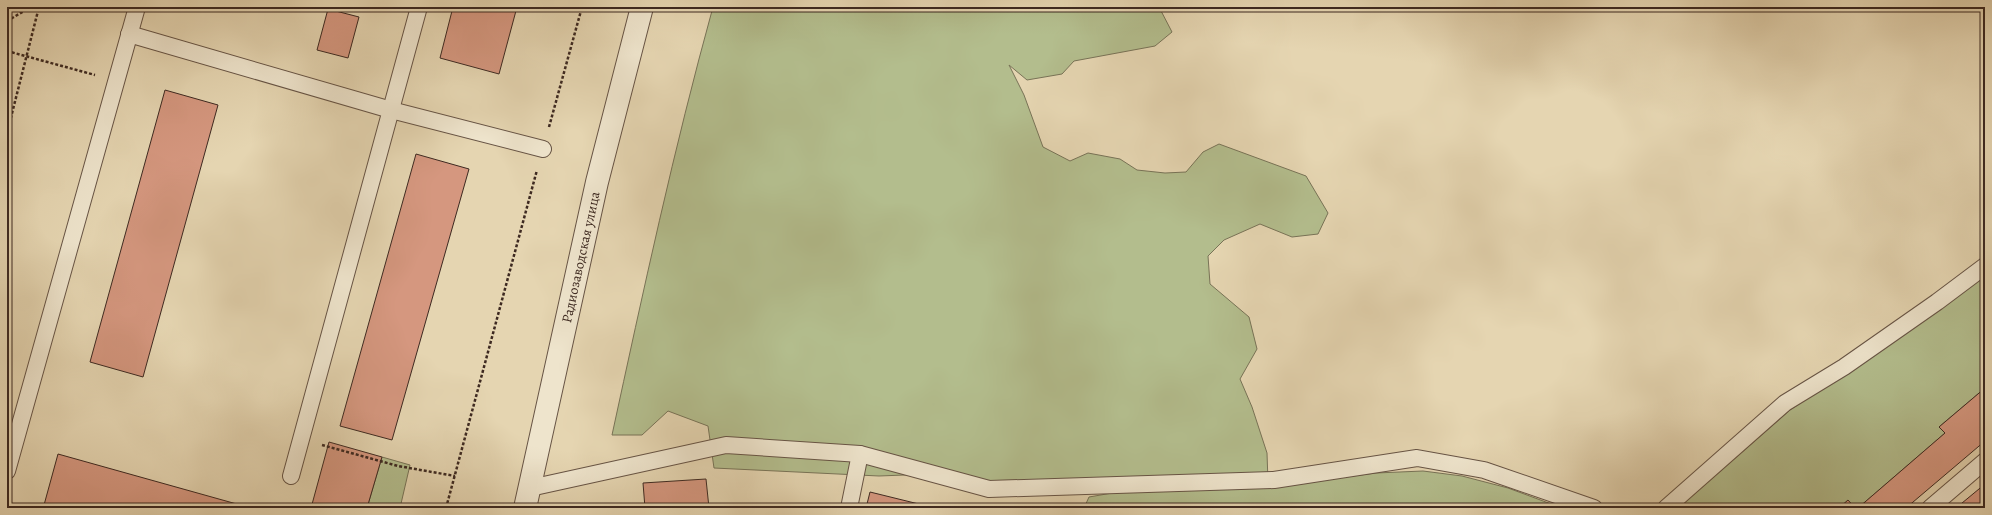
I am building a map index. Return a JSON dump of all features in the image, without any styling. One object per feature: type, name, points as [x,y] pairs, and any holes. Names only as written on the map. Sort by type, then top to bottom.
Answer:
[{"type":"street","name":"Радиозаводская улица","points":[[528,498],[597,182],[642,7]]},
{"type":"lane","points":[[7,471],[137,7]]},
{"type":"lane","points":[[291,476],[419,7]]},
{"type":"lane","points":[[129,34],[391,110],[543,149]]},
{"type":"lane","points":[[1666,508],[1785,403],[1844,367],[1937,302],[1985,266]]},
{"type":"lane","points":[[528,498],[726,445],[860,454],[989,489],[1274,480],[1417,458],[1484,470],[1594,508]]},
{"type":"lane","points":[[848,508],[860,454]]},
{"type":"lane","points":[[1930,508],[1985,461]]},
{"type":"path","points":[[7,21],[31,7]]},
{"type":"path","points":[[7,134],[28,57],[39,7]]},
{"type":"path","points":[[446,508],[582,7]]},
{"type":"path","points":[[7,51],[117,81]]},
{"type":"path","points":[[301,439],[398,466],[455,476]]},
{"type":"green space","points":[[713,7],[1159,7],[1172,32],[1155,46],[1074,61],[1062,74],[1027,80],[1009,65],[1024,95],[1043,147],[1070,161],[1088,153],[1120,159],[1137,170],[1165,173],[1186,172],[1203,152],[1219,144],[1306,176],[1328,213],[1318,234],[1292,237],[1260,224],[1224,240],[1208,256],[1210,284],[1249,317],[1257,349],[1240,379],[1252,407],[1267,453],[1268,482],[1049,495],[990,492],[930,474],[879,476],[714,468],[708,426],[668,411],[642,435],[612,435],[672,167]]},
{"type":"green space","points":[[1985,275],[1985,388],[1940,426],[1945,433],[1858,508],[1855,508],[1848,500],[1839,508],[1678,508],[1790,410],[1858,365]]},
{"type":"green space","points":[[382,457],[410,465],[400,508],[367,508]]},
{"type":"green space","points":[[1423,471],[1462,476],[1508,488],[1562,508],[1084,508],[1089,497],[1118,492],[1276,486],[1376,473]]},
{"type":"building","points":[[453,7],[517,7],[499,74],[440,58]]},
{"type":"building","points":[[328,9],[359,17],[348,58],[317,50]]},
{"type":"building","points":[[165,90],[218,105],[143,377],[90,362]]},
{"type":"building","points":[[416,154],[469,169],[392,440],[340,426]]},
{"type":"building","points":[[1985,388],[1985,441],[1906,508],[1858,508],[1945,433],[1939,427]]},
{"type":"building","points":[[329,442],[382,457],[367,508],[311,508]]},
{"type":"building","points":[[58,454],[251,508],[54,508],[44,505]]},
{"type":"building","points":[[706,479],[709,508],[645,508],[643,483]]},
{"type":"building","points":[[1985,484],[1985,508],[1956,508]]},
{"type":"building","points":[[870,492],[935,508],[866,508]]},
{"type":"building","points":[[1848,500],[1855,508],[1839,508]]}]
